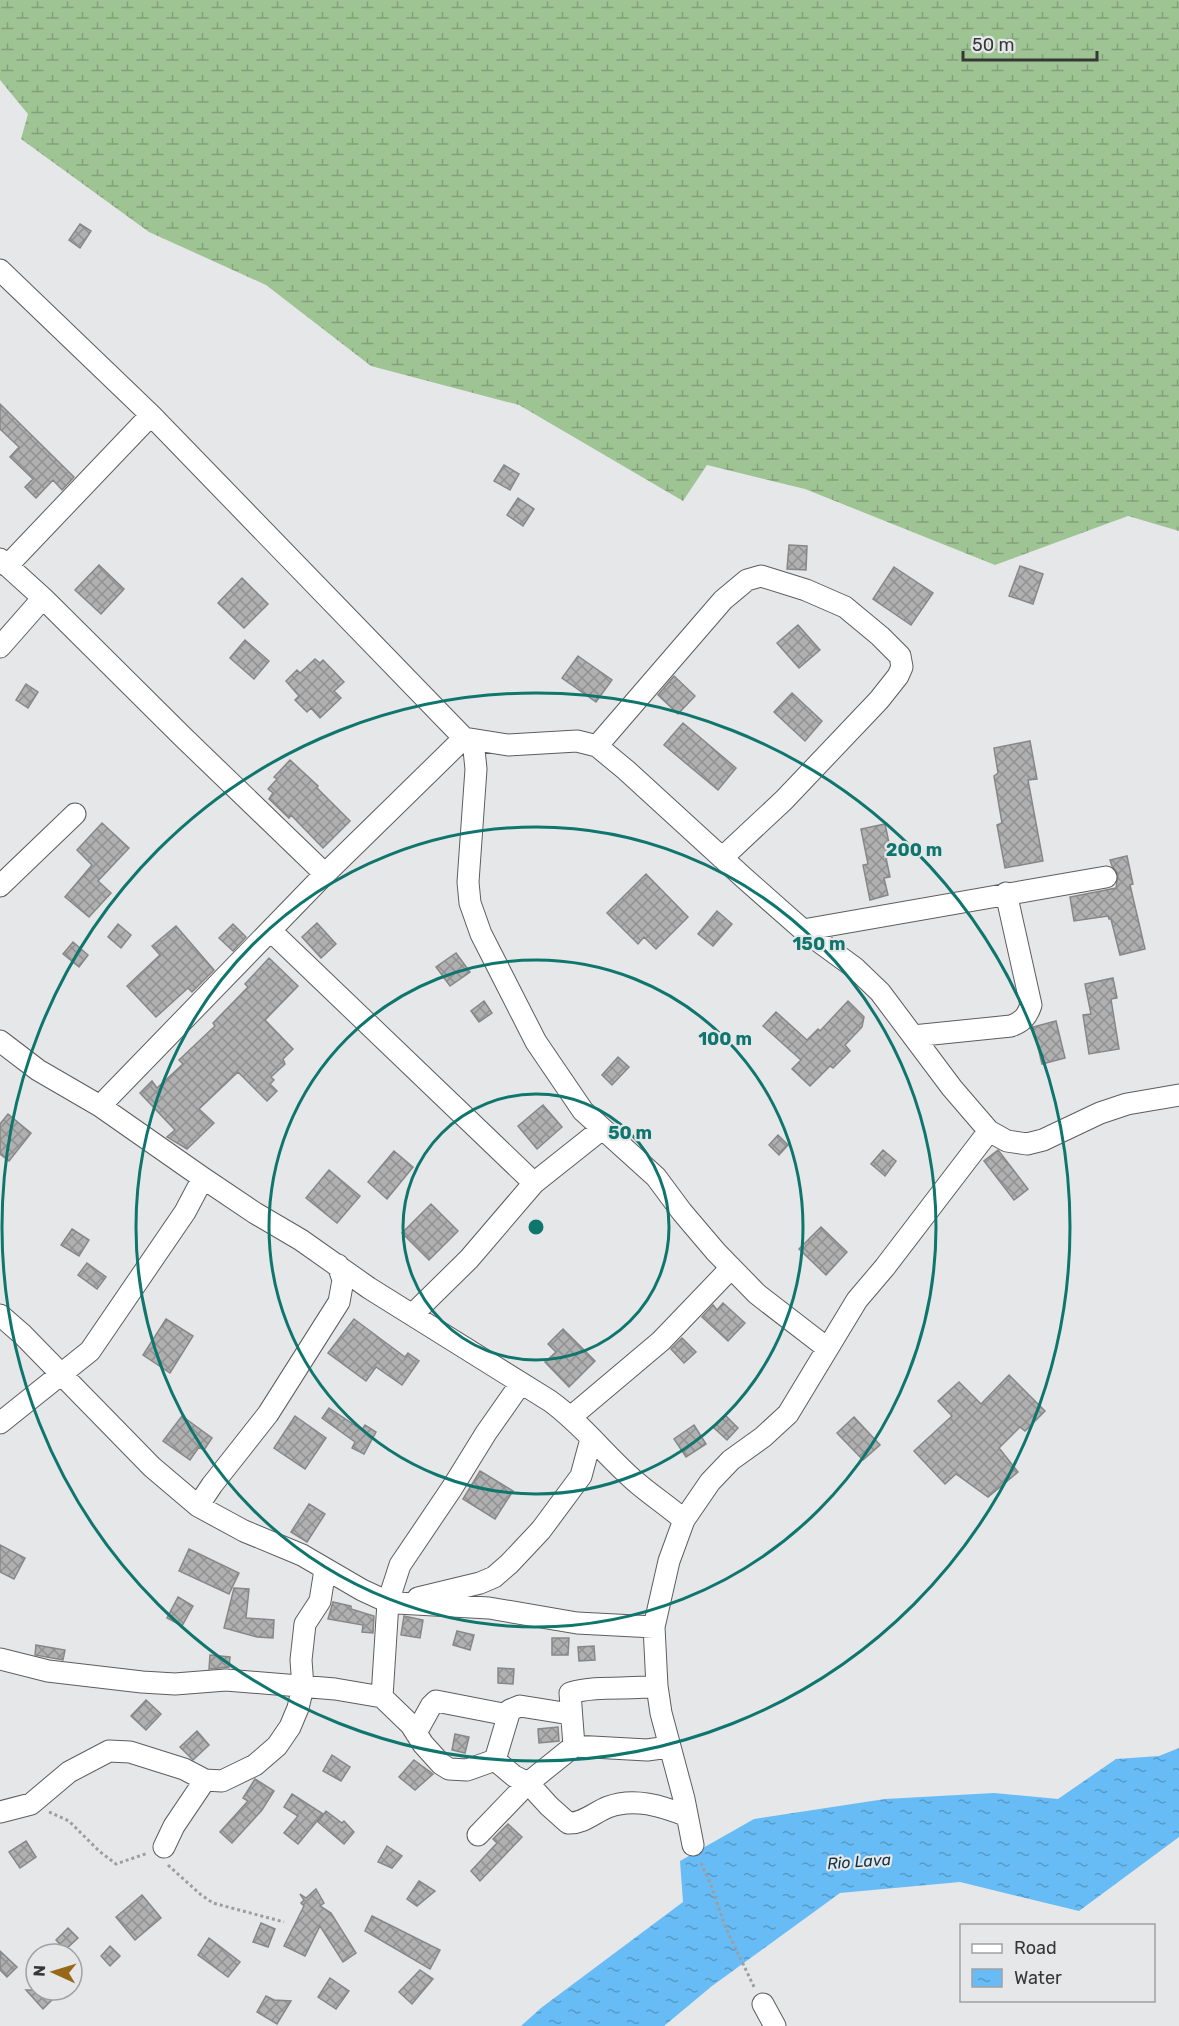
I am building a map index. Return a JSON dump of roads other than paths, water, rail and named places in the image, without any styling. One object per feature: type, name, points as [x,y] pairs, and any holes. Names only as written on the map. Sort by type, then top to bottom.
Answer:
[{"type":"street","points":[[0,270],[152,415],[468,739],[476,769],[468,882],[470,903],[481,934],[536,1042],[583,1111],[656,1177],[682,1212],[758,1294],[826,1348]]},
{"type":"street","points":[[152,415],[4,562],[325,874]]},
{"type":"street","points":[[597,746],[723,600],[747,580],[761,576],[806,590],[845,607],[880,636],[900,656],[902,667],[898,676],[879,700],[784,800],[722,858]]},
{"type":"street","points":[[0,647],[43,598]]},
{"type":"street","points":[[468,739],[508,745],[577,741],[597,746],[803,930],[855,968],[880,992],[952,1088],[989,1131],[1007,1141],[1027,1144],[1043,1140],[1100,1113],[1127,1104],[1179,1095]]},
{"type":"street","points":[[100,1106],[325,874],[468,739]]},
{"type":"street","points":[[0,886],[75,814]]},
{"type":"street","points":[[803,930],[1106,877]]},
{"type":"street","points":[[913,1036],[1011,1026],[1021,1022],[1028,1015],[1031,1005],[1006,893]]},
{"type":"street","points":[[271,931],[534,1183]]},
{"type":"street","points":[[0,1041],[38,1070],[100,1106],[203,1178],[338,1265],[369,1288],[572,1416],[637,1483],[684,1520]]},
{"type":"street","points":[[413,1314],[470,1258],[534,1183],[602,1129]]},
{"type":"street","points":[[693,1845],[657,1686],[654,1627],[669,1561],[684,1520],[710,1482],[731,1460],[763,1437],[788,1414],[857,1300],[989,1131]]},
{"type":"street","points":[[0,1423],[90,1351],[186,1212],[203,1178]]},
{"type":"street","points":[[198,1506],[268,1414],[330,1318],[342,1291],[343,1280],[338,1265]]},
{"type":"street","points":[[572,1416],[662,1341],[732,1268]]},
{"type":"street","points":[[0,1315],[23,1335],[152,1467],[198,1506],[244,1531],[302,1555],[325,1570],[388,1602],[489,1608],[577,1623],[654,1627]]},
{"type":"street","points":[[382,1697],[388,1602],[400,1565],[521,1383]]},
{"type":"street","points":[[410,1603],[420,1597],[480,1583],[494,1577],[502,1570],[540,1530],[581,1476],[591,1438]]},
{"type":"street","points":[[0,1812],[31,1804],[69,1772],[109,1750],[130,1752],[184,1769],[205,1780],[222,1781],[255,1765],[277,1746],[290,1727],[298,1708],[303,1687],[301,1660],[304,1631],[310,1615],[320,1601],[325,1570]]},
{"type":"street","points":[[0,1659],[48,1671],[142,1682],[175,1684],[226,1680],[335,1689],[382,1697],[411,1725],[423,1744],[441,1764],[449,1769],[467,1770],[495,1760]]},
{"type":"street","points":[[574,1746],[570,1694],[597,1689],[657,1686]]},
{"type":"street","points":[[416,1733],[436,1701],[508,1715]]},
{"type":"street","points":[[495,1760],[510,1710],[520,1706],[570,1714]]},
{"type":"street","points":[[478,1835],[528,1783],[574,1746],[646,1750],[669,1747]]},
{"type":"street","points":[[495,1760],[514,1776],[528,1783],[568,1823],[578,1822],[609,1806],[643,1802],[687,1816]]},
{"type":"street","points":[[164,1847],[174,1826],[205,1780]]},
{"type":"street","points":[[763,2004],[775,2026]]},
{"type":"water","name":"Rio Lava","points":[[1179,1748],[1179,1837],[1079,1911],[960,1882],[840,1893],[712,1986],[664,2026],[521,2026],[541,2008],[683,1902],[680,1861],[754,1819],[885,1799],[994,1793],[1058,1799],[1116,1759],[1159,1756]]}]
